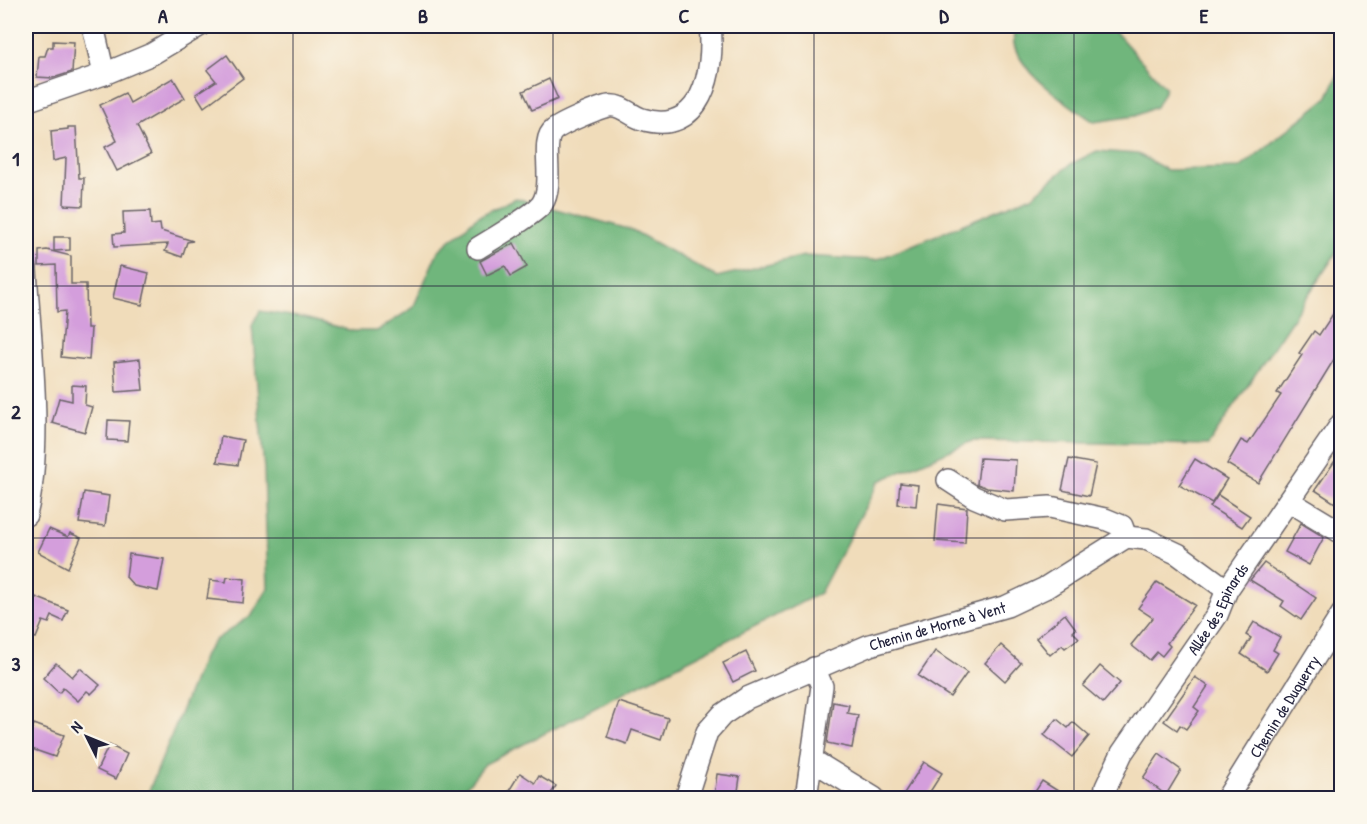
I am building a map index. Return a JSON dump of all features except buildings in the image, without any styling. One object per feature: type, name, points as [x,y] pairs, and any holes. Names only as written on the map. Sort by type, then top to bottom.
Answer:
[{"type":"street","points":[[93,26],[104,74]]},
{"type":"street","points":[[26,101],[104,74],[152,54],[199,26]]},
{"type":"street","points":[[478,248],[541,205],[549,184],[546,140],[554,130],[609,105],[622,108],[640,119],[657,122],[679,120],[694,108],[706,83],[712,48],[710,26]]},
{"type":"street","points":[[26,269],[34,471],[26,510]]},
{"type":"street","name":"Allée des Epinards","points":[[1104,798],[1106,787],[1122,753],[1217,615],[1227,590],[1341,423]]},
{"type":"street","points":[[948,480],[974,496],[1005,510],[1050,507],[1105,519],[1122,526],[1126,537],[1146,538],[1178,554],[1227,590]]},
{"type":"street","points":[[1289,501],[1341,533]]},
{"type":"street","name":"Chemin de Morne à Vent","points":[[686,798],[707,732],[722,715],[747,698],[870,645],[1007,606],[1046,588],[1126,537]]},
{"type":"street","name":"Chemin de Duquerry","points":[[1227,798],[1341,614]]},
{"type":"street","points":[[806,798],[822,686],[814,668]]},
{"type":"street","points":[[812,760],[874,798]]},
{"type":"green space","points":[[1014,26],[1110,26],[1166,88],[1156,107],[1135,116],[1094,122],[1048,88],[1026,67],[1014,44]]},
{"type":"green space","points":[[1341,68],[1341,246],[1208,445],[972,441],[879,481],[820,593],[485,764],[457,798],[146,798],[204,655],[215,640],[252,615],[268,588],[264,470],[252,325],[260,311],[304,318],[353,331],[377,331],[413,308],[438,251],[477,217],[516,198],[632,230],[717,277],[804,256],[876,260],[1032,196],[1071,164],[1097,151],[1138,154],[1167,170],[1240,168],[1327,98]]}]
